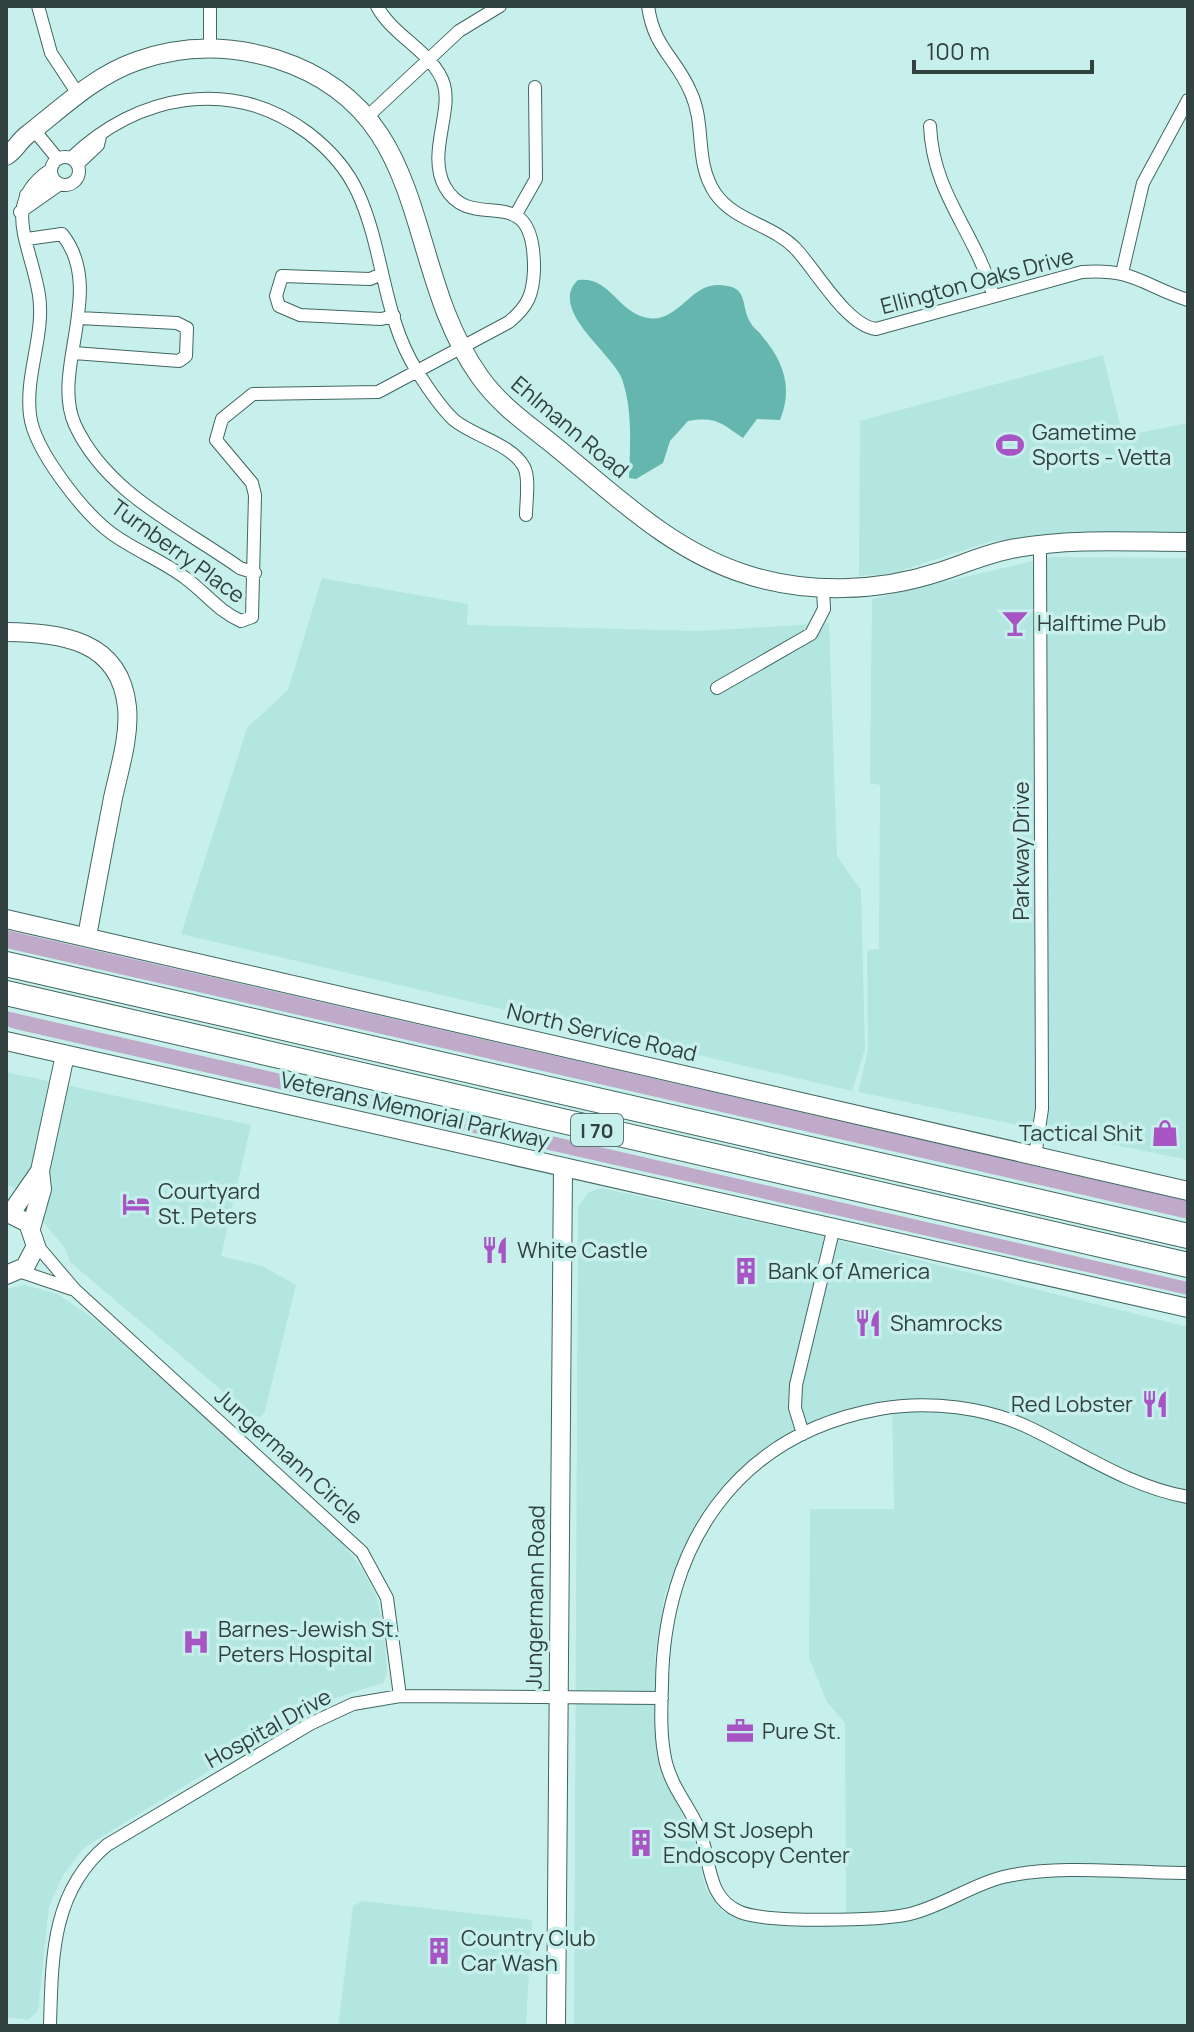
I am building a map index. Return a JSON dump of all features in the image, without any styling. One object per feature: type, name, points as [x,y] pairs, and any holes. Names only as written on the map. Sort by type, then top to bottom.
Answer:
[{"type":"highway","name":"I 70","points":[[6,964],[1188,1236]]},
{"type":"highway","name":"I 70","points":[[6,993],[1188,1265]]},
{"type":"street","points":[[38,6],[51,53],[78,94]]},
{"type":"street","points":[[210,6],[210,49]]},
{"type":"street","points":[[377,6],[385,19],[426,59],[444,82],[446,95],[439,128],[441,180],[451,197],[466,206],[499,209],[515,216],[536,179],[535,87]]},
{"type":"street","points":[[366,118],[459,31],[500,6]]},
{"type":"street","name":"Ellington Oaks Drive","points":[[648,6],[657,44],[691,92],[697,109],[700,158],[717,195],[729,209],[773,230],[795,248],[849,314],[867,328],[876,329],[1082,272],[1122,273],[1188,300]]},
{"type":"street","name":"Ehlmann Road","points":[[6,156],[15,151],[21,136],[78,94],[113,70],[140,60],[163,53],[210,49],[238,50],[291,64],[336,90],[366,118],[403,174],[437,293],[461,348],[480,378],[521,421],[664,533],[745,574],[823,588],[890,583],[936,573],[996,552],[1040,545],[1188,542]]},
{"type":"street","points":[[20,212],[30,185],[75,161],[91,139],[127,119],[180,100],[210,97],[268,109],[321,143],[343,167],[358,193],[394,316],[416,370],[454,420],[518,458],[525,468],[526,515]]},
{"type":"street","points":[[1122,273],[1143,183],[1188,100]]},
{"type":"street","points":[[930,126],[935,168],[943,192],[974,242],[993,295]]},
{"type":"street","points":[[21,136],[55,173],[70,184],[77,178],[75,161]]},
{"type":"street","points":[[20,212],[55,173]]},
{"type":"street","name":"Turnberry Place","points":[[20,212],[40,299],[40,324],[28,390],[30,419],[58,472],[110,532],[168,565],[228,616],[241,621],[252,617],[255,495],[252,483],[216,440],[216,430],[222,419],[253,394],[366,394],[393,386],[416,370],[509,322],[526,309],[532,296],[533,239],[529,228],[515,216]]},
{"type":"street","name":"Turnberry Place","points":[[27,239],[62,234],[69,242],[78,287],[79,318],[67,383],[68,404],[76,426],[124,490],[240,568],[255,573]]},
{"type":"street","points":[[382,274],[370,279],[282,276],[276,296],[279,306],[300,315],[381,319],[394,316]]},
{"type":"street","points":[[74,353],[179,361],[186,356],[188,342],[187,328],[177,323],[79,318]]},
{"type":"street","name":"Parkway Drive","points":[[1035,1156],[1042,1109],[1040,545]]},
{"type":"street","points":[[717,688],[811,634],[824,609],[823,588]]},
{"type":"street","points":[[6,632],[46,633],[79,641],[103,658],[124,693],[126,728],[87,937]]},
{"type":"street","name":"North Service Road","points":[[6,919],[1188,1191]]},
{"type":"street","name":"Veterans Memorial Parkway","points":[[6,1041],[1188,1308]]},
{"type":"street","points":[[12,1273],[30,1261],[42,1189],[40,1171],[65,1055]]},
{"type":"street","name":"Jungermann Road","points":[[556,2026],[563,1168]]},
{"type":"street","points":[[33,1235],[22,1217],[8,1212],[40,1171]]},
{"type":"street","points":[[803,1434],[795,1408],[796,1385],[834,1227]]},
{"type":"street","name":"Jungermann Circle","points":[[33,1235],[75,1290],[362,1552],[387,1598],[400,1696]]},
{"type":"street","name":"Jungermann Circle","points":[[12,1273],[75,1290]]},
{"type":"street","points":[[1188,1497],[1144,1485],[1029,1427],[961,1409],[892,1407],[851,1415],[803,1434],[756,1465],[727,1493],[699,1531],[676,1580],[668,1608],[662,1654],[667,1765],[698,1827],[715,1891],[740,1912],[762,1917],[884,1918],[937,1905],[1005,1877],[1052,1873],[1188,1873]]},
{"type":"street","name":"Hospital Drive","points":[[50,2026],[61,1909],[76,1876],[96,1854],[336,1710],[400,1696],[662,1698]]},
{"type":"shaded area","points":[[578,280],[597,283],[634,313],[655,318],[674,311],[709,286],[736,289],[750,322],[770,346],[781,366],[786,397],[780,420],[757,419],[743,438],[713,420],[688,421],[670,441],[663,463],[636,479],[629,478],[630,428],[626,391],[616,369],[576,317],[571,292]]},
{"type":"shaded area","points":[[1103,355],[1123,436],[1188,423],[1188,532],[1054,534],[989,542],[894,573],[859,576],[860,421]]},
{"type":"shaded area","points":[[1050,557],[1188,558],[1188,1160],[858,1092],[868,1050],[867,950],[879,949],[880,785],[870,783],[872,599]]},
{"type":"shaded area","points":[[322,578],[468,604],[467,625],[701,631],[829,623],[837,856],[861,890],[865,1049],[852,1091],[181,934],[247,728],[288,690]]},
{"type":"shaded area","points":[[6,930],[1188,1201],[1188,1219],[6,948]]},
{"type":"shaded area","points":[[6,1011],[1188,1282],[1188,1295],[15,1029],[6,1026]]},
{"type":"shaded area","points":[[6,1072],[251,1125],[221,1256],[262,1266],[296,1285],[261,1417],[251,1415],[70,1262],[65,1248],[15,1189],[6,1184]]},
{"type":"shaded area","points":[[601,1188],[809,1233],[1188,1327],[1188,2026],[574,2026],[578,1206],[589,1192]],"holes":[[[892,1403],[894,1509],[810,1509],[809,1658],[827,1702],[845,1723],[846,1922],[756,1922],[736,1917],[722,1911],[706,1890],[693,1833],[664,1774],[658,1753],[655,1655],[665,1593],[684,1547],[697,1527],[789,1437]]]},
{"type":"shaded area","name":"Barnes-Jewish St. Peters Hospital","points":[[24,1285],[56,1293],[97,1321],[338,1537],[362,1569],[376,1595],[384,1630],[387,1673],[383,1683],[332,1699],[299,1716],[85,1847],[63,1875],[49,1907],[38,2011],[28,2020],[6,2017],[6,1289]]},
{"type":"shaded area","points":[[363,1901],[532,1920],[526,2026],[338,2026],[353,1906]]},
{"type":"place","name":"Gametime Sports - Vetta","points":[[1010,445]]},
{"type":"place","name":"Halftime Pub","points":[[1015,623]]},
{"type":"place","name":"Tactical Shit","points":[[1165,1133]]},
{"type":"place","name":"Courtyard St. Peters","points":[[136,1204]]},
{"type":"place","name":"White Castle","points":[[495,1250]]},
{"type":"place","name":"Bank of America","points":[[746,1271]]},
{"type":"place","name":"Shamrocks","points":[[868,1323]]},
{"type":"place","name":"Red Lobster","points":[[1155,1404]]},
{"type":"place","name":"Barnes-Jewish St. Peters Hospital","points":[[196,1642]]},
{"type":"place","name":"Pure St.","points":[[740,1731]]},
{"type":"place","name":"SSM St Joseph Endoscopy Center","points":[[641,1843]]},
{"type":"place","name":"Country Club Car Wash","points":[[439,1951]]}]
